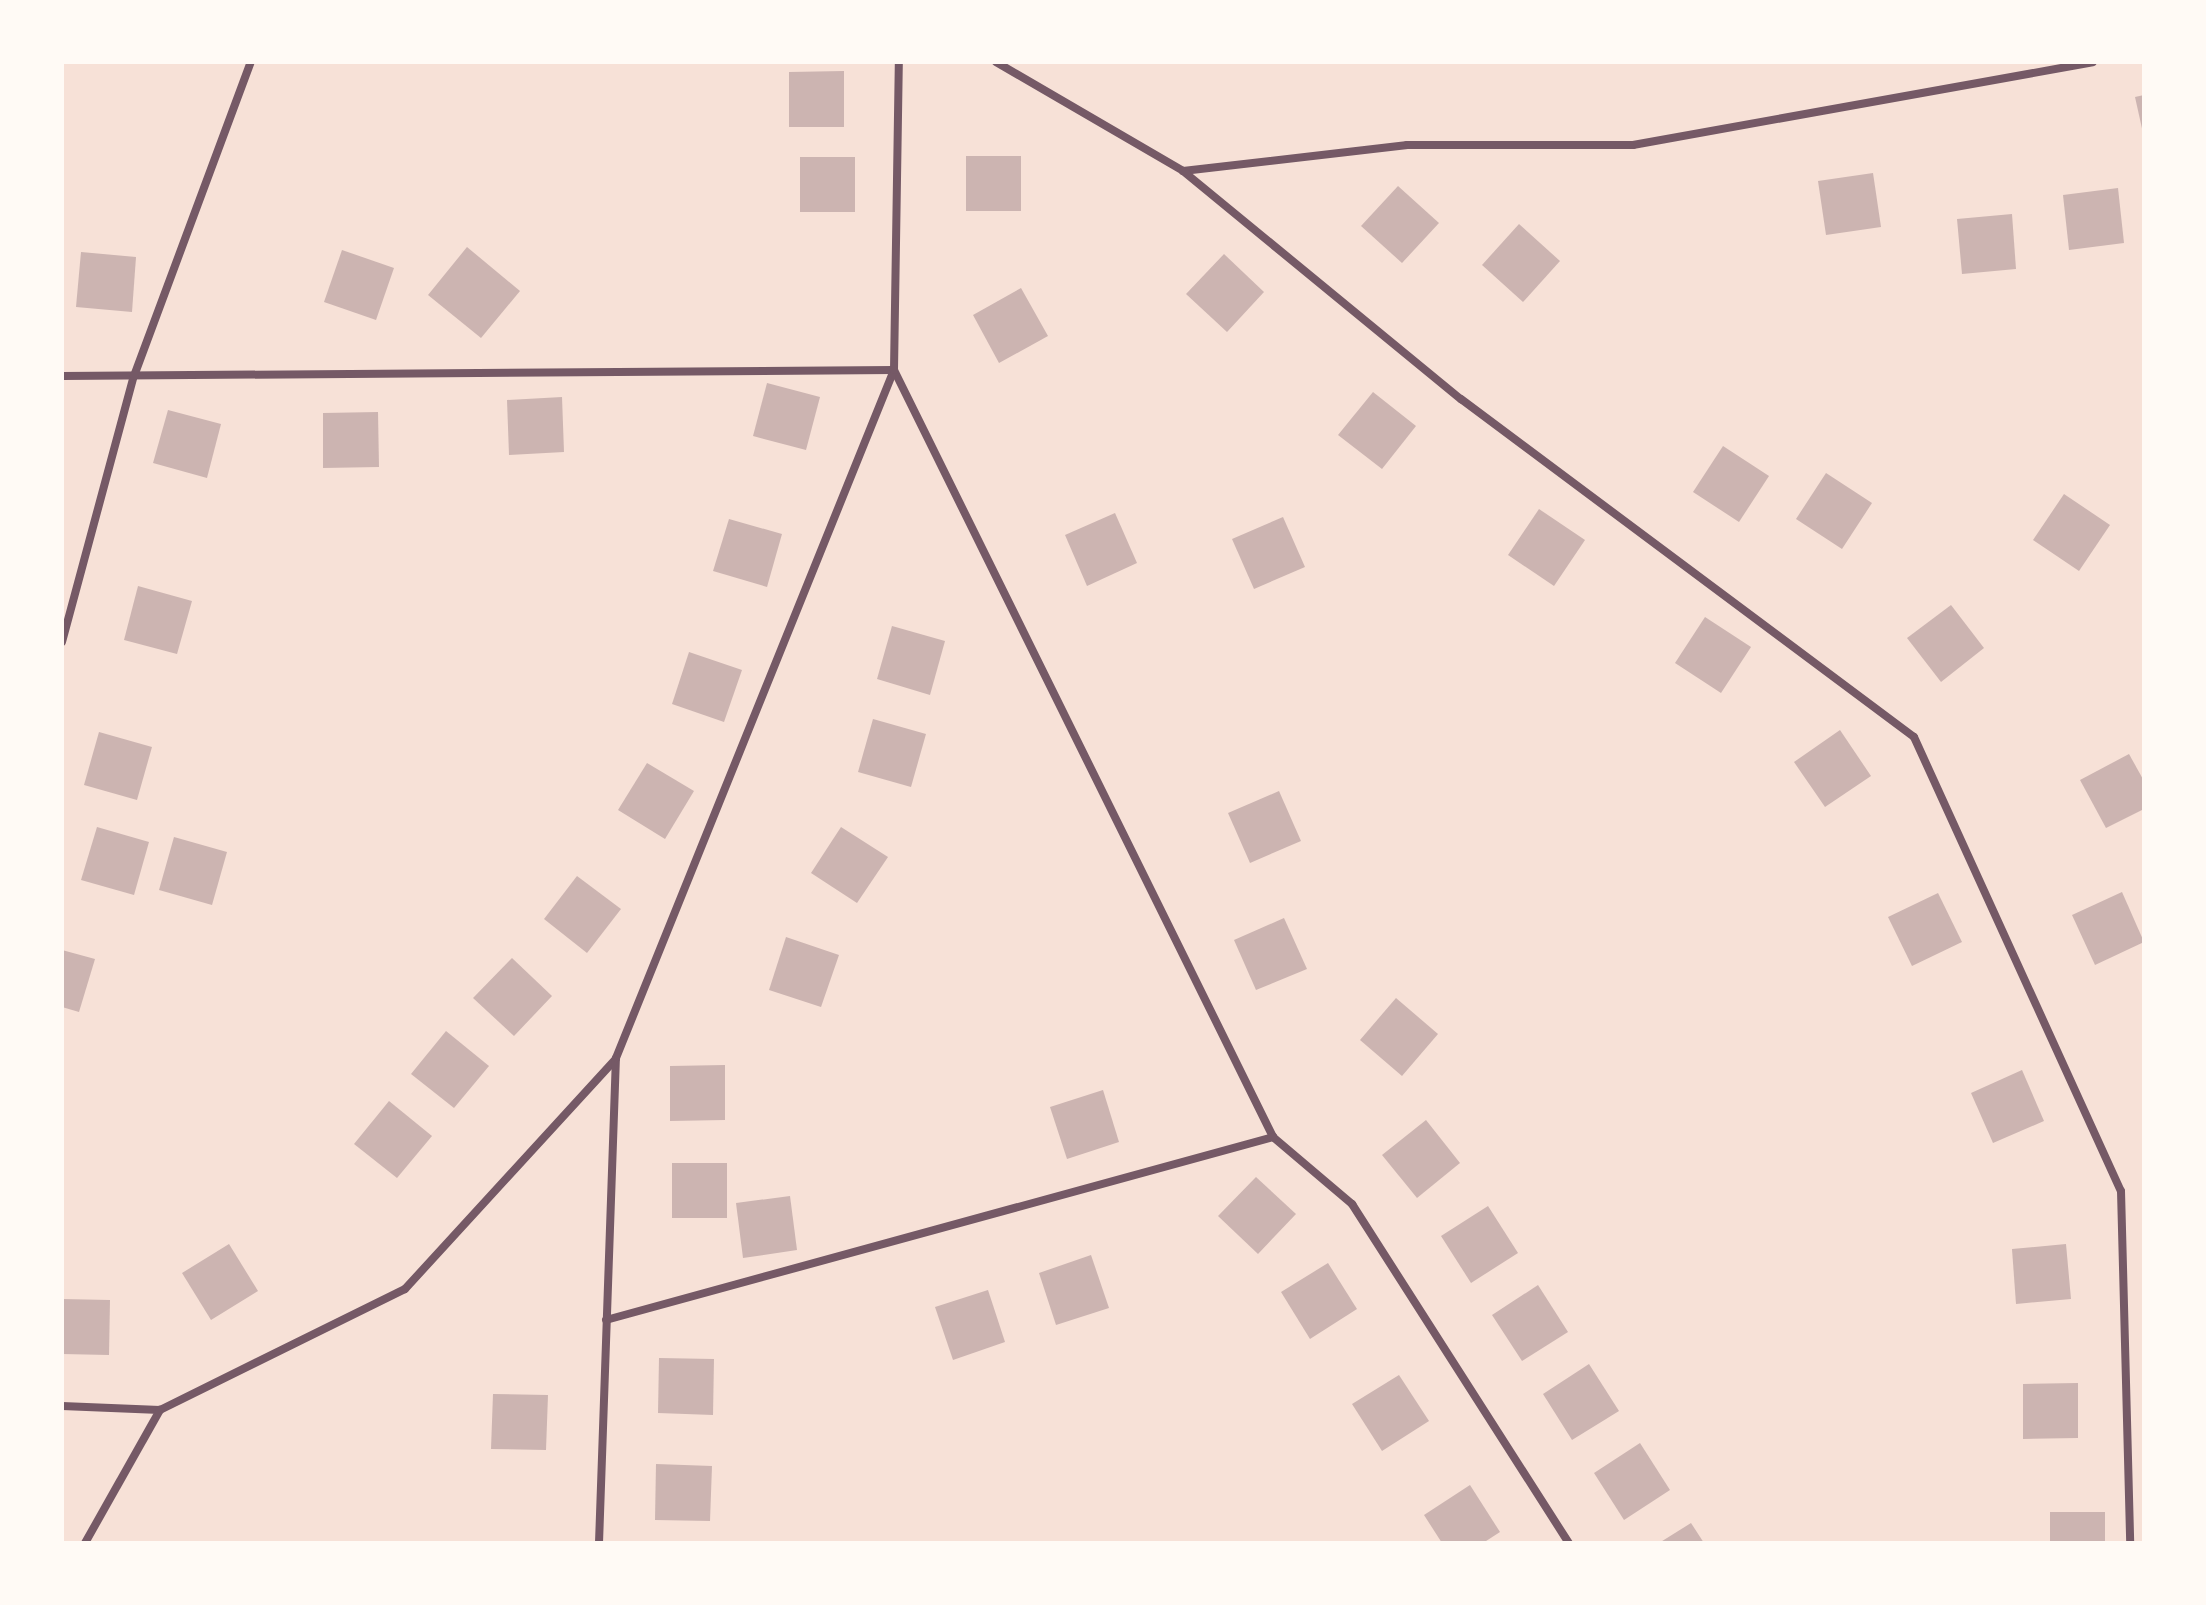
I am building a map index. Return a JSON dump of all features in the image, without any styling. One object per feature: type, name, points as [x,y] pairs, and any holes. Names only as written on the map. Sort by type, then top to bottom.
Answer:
[{"type":"street","points":[[62,642],[134,376],[251,62]]},
{"type":"street","points":[[599,1543],[616,1058],[894,370],[899,62]]},
{"type":"street","points":[[996,62],[1183,171],[1461,399],[1914,737],[2121,1191],[2130,1543]]},
{"type":"street","points":[[1183,171],[1407,145],[1633,145],[2093,62]]},
{"type":"street","points":[[62,376],[894,370]]},
{"type":"street","points":[[894,370],[1273,1137],[1352,1204],[1569,1543]]},
{"type":"street","points":[[62,1406],[160,1410],[405,1289],[616,1058]]},
{"type":"street","points":[[606,1320],[1273,1137]]},
{"type":"street","points":[[85,1543],[160,1410]]},
{"type":"building","points":[[844,71],[844,127],[789,127],[789,72]]},
{"type":"building","points":[[2144,95],[2144,133],[2143,133],[2135,97]]},
{"type":"building","points":[[966,156],[1021,156],[1021,211],[966,211]]},
{"type":"building","points":[[800,157],[855,157],[855,212],[800,212]]},
{"type":"building","points":[[1873,173],[1881,227],[1826,235],[1818,181]]},
{"type":"building","points":[[1398,186],[1439,223],[1402,263],[1361,226]]},
{"type":"building","points":[[2118,188],[2124,243],[2069,250],[2063,195]]},
{"type":"building","points":[[2012,214],[2016,269],[1962,274],[1957,219]]},
{"type":"building","points":[[1519,224],[1560,261],[1523,302],[1482,265]]},
{"type":"building","points":[[467,247],[520,291],[481,338],[428,295]]},
{"type":"building","points":[[342,250],[394,268],[376,320],[324,302]]},
{"type":"building","points":[[81,252],[136,257],[132,312],[76,307]]},
{"type":"building","points":[[1224,254],[1264,292],[1227,332],[1186,294]]},
{"type":"building","points":[[1021,288],[1048,336],[999,363],[973,315]]},
{"type":"building","points":[[767,383],[820,397],[806,450],[753,436]]},
{"type":"building","points":[[1373,392],[1416,426],[1382,469],[1338,435]]},
{"type":"building","points":[[562,397],[564,452],[509,455],[507,400]]},
{"type":"building","points":[[168,410],[221,424],[207,478],[153,463]]},
{"type":"building","points":[[378,412],[379,467],[323,468],[323,413]]},
{"type":"building","points":[[1723,446],[1769,476],[1739,522],[1693,492]]},
{"type":"building","points":[[1826,473],[1872,503],[1842,549],[1796,519]]},
{"type":"building","points":[[2064,494],[2110,525],[2079,571],[2033,540]]},
{"type":"building","points":[[1539,509],[1585,540],[1554,586],[1508,555]]},
{"type":"building","points":[[1115,513],[1137,563],[1087,586],[1065,535]]},
{"type":"building","points":[[1283,517],[1305,567],[1254,589],[1232,539]]},
{"type":"building","points":[[729,519],[782,534],[767,587],[713,571]]},
{"type":"building","points":[[138,586],[192,601],[177,654],[124,640]]},
{"type":"building","points":[[1951,605],[1984,648],[1941,682],[1907,638]]},
{"type":"building","points":[[1705,617],[1751,647],[1721,693],[1675,663]]},
{"type":"building","points":[[892,626],[945,641],[930,695],[877,679]]},
{"type":"building","points":[[689,652],[742,670],[724,722],[672,704]]},
{"type":"building","points":[[873,719],[926,734],[911,787],[858,772]]},
{"type":"building","points":[[1840,730],[1871,776],[1825,807],[1794,762]]},
{"type":"building","points":[[99,732],[152,747],[137,800],[84,785]]},
{"type":"building","points":[[2129,754],[2144,781],[2144,809],[2106,828],[2080,780]]},
{"type":"building","points":[[647,763],[694,791],[665,839],[618,810]]},
{"type":"building","points":[[1279,791],[1301,841],[1250,863],[1228,813]]},
{"type":"building","points":[[97,827],[149,842],[134,895],[81,880]]},
{"type":"building","points":[[841,827],[888,857],[857,903],[811,873]]},
{"type":"building","points":[[174,837],[227,852],[212,905],[159,890]]},
{"type":"building","points":[[577,876],[621,909],[587,953],[544,919]]},
{"type":"building","points":[[2122,892],[2144,942],[2095,965],[2072,915]]},
{"type":"building","points":[[1938,893],[1962,942],[1912,966],[1888,917]]},
{"type":"building","points":[[1284,918],[1307,969],[1256,990],[1234,940]]},
{"type":"building","points":[[786,937],[839,955],[821,1007],[769,990]]},
{"type":"building","points":[[62,950],[95,959],[79,1012],[62,1007]]},
{"type":"building","points":[[512,958],[552,996],[514,1036],[473,998]]},
{"type":"building","points":[[1396,998],[1438,1034],[1402,1076],[1360,1040]]},
{"type":"building","points":[[446,1031],[489,1066],[454,1108],[411,1074]]},
{"type":"building","points":[[725,1065],[725,1120],[670,1121],[670,1066]]},
{"type":"building","points":[[2022,1070],[2044,1121],[1993,1143],[1971,1093]]},
{"type":"building","points":[[1103,1090],[1119,1142],[1067,1159],[1050,1107]]},
{"type":"building","points":[[389,1101],[432,1136],[397,1178],[354,1144]]},
{"type":"building","points":[[1426,1120],[1460,1163],[1417,1198],[1382,1155]]},
{"type":"building","points":[[672,1163],[727,1163],[727,1218],[672,1218]]},
{"type":"building","points":[[1256,1177],[1296,1214],[1258,1254],[1218,1216]]},
{"type":"building","points":[[790,1196],[797,1250],[743,1258],[736,1203]]},
{"type":"building","points":[[1488,1206],[1518,1253],[1471,1283],[1441,1236]]},
{"type":"building","points":[[229,1244],[258,1291],[211,1320],[182,1273]]},
{"type":"building","points":[[2066,1244],[2071,1299],[2016,1304],[2012,1249]]},
{"type":"building","points":[[1091,1255],[1109,1308],[1056,1325],[1039,1273]]},
{"type":"building","points":[[1328,1263],[1357,1309],[1310,1339],[1281,1292]]},
{"type":"building","points":[[1538,1285],[1568,1332],[1522,1361],[1492,1315]]},
{"type":"building","points":[[988,1290],[1005,1342],[953,1360],[935,1307]]},
{"type":"building","points":[[62,1299],[110,1300],[109,1355],[62,1354]]},
{"type":"building","points":[[659,1358],[714,1359],[713,1415],[658,1413]]},
{"type":"building","points":[[1589,1364],[1619,1411],[1572,1440],[1543,1394]]},
{"type":"building","points":[[1399,1375],[1429,1421],[1382,1451],[1352,1404]]},
{"type":"building","points":[[2078,1383],[2078,1438],[2023,1439],[2023,1384]]},
{"type":"building","points":[[493,1394],[548,1395],[546,1450],[491,1449]]},
{"type":"building","points":[[1640,1443],[1670,1490],[1624,1520],[1594,1473]]},
{"type":"building","points":[[656,1464],[712,1466],[710,1521],[655,1520]]},
{"type":"building","points":[[1470,1485],[1500,1532],[1483,1543],[1442,1543],[1424,1515]]},
{"type":"building","points":[[2050,1512],[2105,1512],[2105,1543],[2050,1543]]},
{"type":"building","points":[[1691,1523],[1704,1543],[1659,1543]]}]
